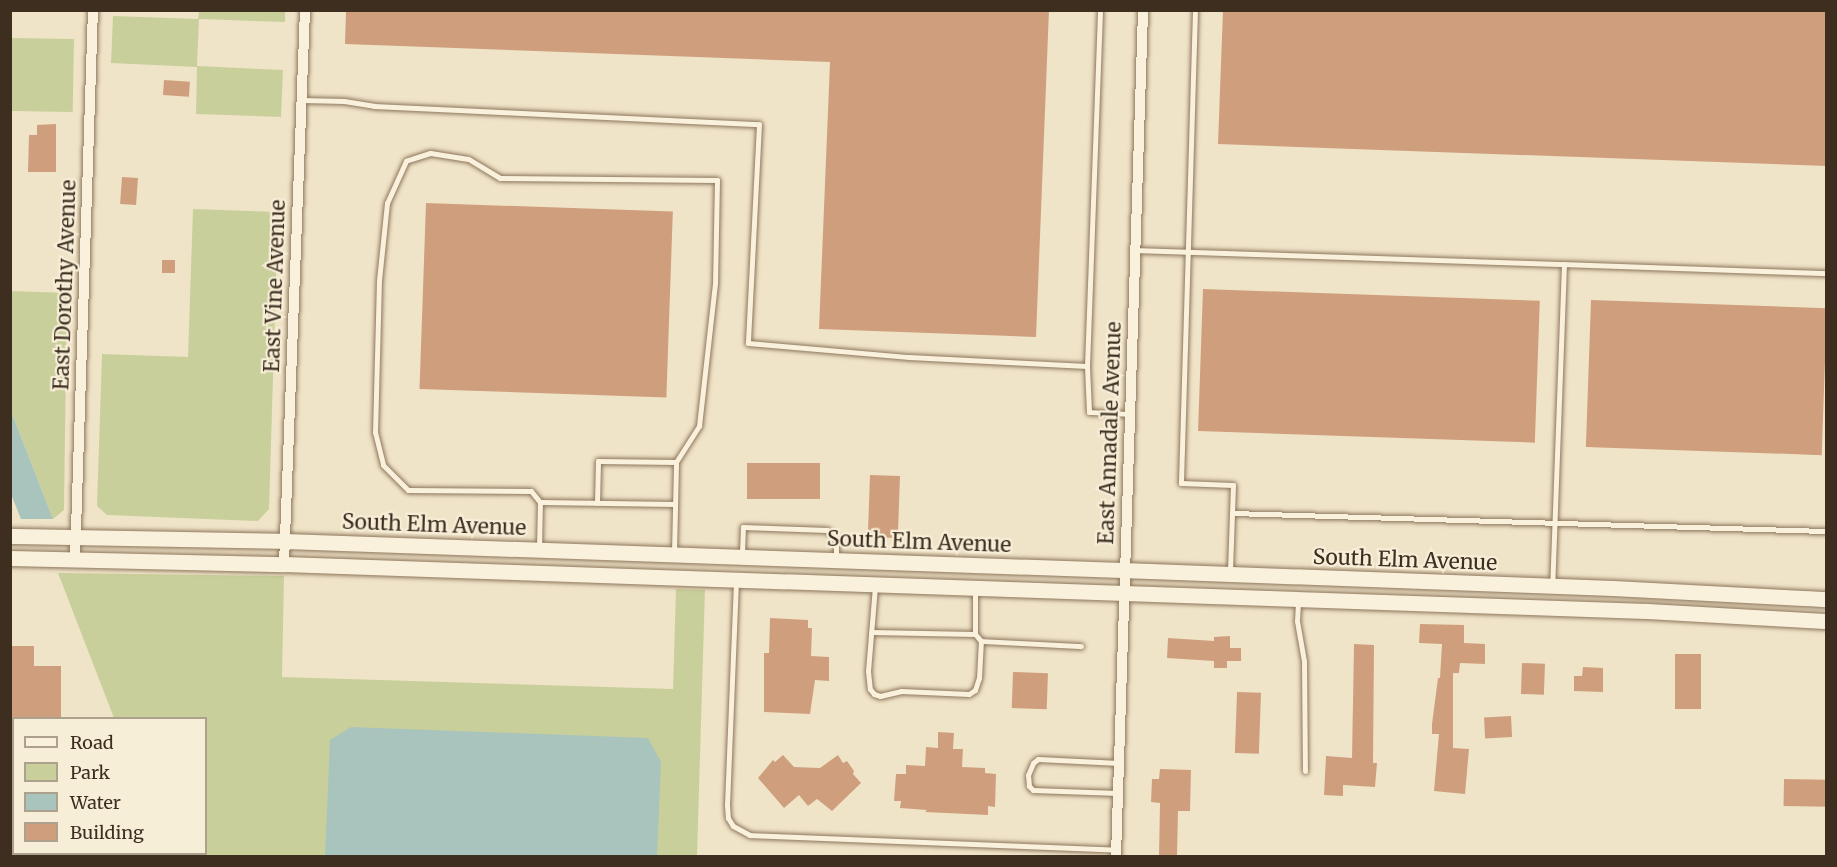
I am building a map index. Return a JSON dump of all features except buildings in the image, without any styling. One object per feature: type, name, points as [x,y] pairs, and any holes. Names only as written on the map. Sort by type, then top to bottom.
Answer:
[{"type":"main road","name":"South Elm Avenue","points":[[10,536],[285,541],[836,560],[1552,586],[1827,599]]},
{"type":"main road","name":"South Elm Avenue","points":[[10,558],[284,564],[875,584],[1646,611],[1827,621]]},
{"type":"street","name":"East Dorothy Avenue","points":[[75,560],[93,10]]},
{"type":"street","name":"East Vine Avenue","points":[[284,564],[305,10]]},
{"type":"street","name":"East Annadale Avenue","points":[[1116,853],[1143,10]]},
{"type":"lane","points":[[1100,10],[1087,366],[1089,412],[1130,414]]},
{"type":"lane","points":[[1195,10],[1181,483],[1233,486],[1230,574]]},
{"type":"lane","points":[[302,100],[344,101],[374,106],[759,124],[748,344],[909,357],[1087,366]]},
{"type":"lane","points":[[539,550],[540,502],[531,491],[408,490],[383,465],[375,432],[379,280],[387,203],[406,161],[430,153],[468,159],[500,178],[717,180],[715,284],[699,426],[676,462],[674,555]]},
{"type":"lane","points":[[1136,250],[1827,273]]},
{"type":"lane","points":[[1552,586],[1564,264]]},
{"type":"lane","points":[[597,503],[598,461],[676,462]]},
{"type":"lane","points":[[540,502],[675,504]]},
{"type":"lane","points":[[1232,513],[1827,531]]},
{"type":"lane","points":[[742,557],[743,527],[827,530],[836,539],[836,560]]},
{"type":"lane","points":[[736,580],[727,805],[728,818],[733,826],[750,835],[1116,853]]},
{"type":"lane","points":[[875,584],[870,689],[874,694],[880,696],[901,692],[969,694],[978,685],[981,641],[975,634],[975,588]]},
{"type":"lane","points":[[1298,600],[1297,621],[1304,661],[1305,771]]},
{"type":"lane","points":[[871,632],[975,634]]},
{"type":"lane","points":[[981,641],[1081,646]]},
{"type":"lane","points":[[1118,793],[1033,790],[1029,786],[1028,775],[1033,763],[1038,759],[1119,763]]},
{"type":"green space","points":[[199,11],[285,11],[285,22],[199,19],[197,66],[283,70],[281,117],[196,114],[197,67],[111,63],[113,16],[198,19]]},
{"type":"green space","points":[[11,38],[74,39],[73,112],[10,111]]},
{"type":"green space","points":[[193,209],[278,212],[269,509],[258,521],[107,515],[97,506],[102,354],[188,357]]},
{"type":"green space","points":[[11,291],[67,293],[64,510],[53,519],[11,411]]},
{"type":"green space","points":[[58,573],[284,576],[282,677],[673,689],[676,589],[705,590],[697,856],[167,856],[207,855],[207,717],[114,717]]},
{"type":"water","points":[[10,411],[53,519],[21,519],[11,494]]},
{"type":"water","points":[[351,727],[648,738],[661,762],[657,856],[325,856],[330,740]]}]
